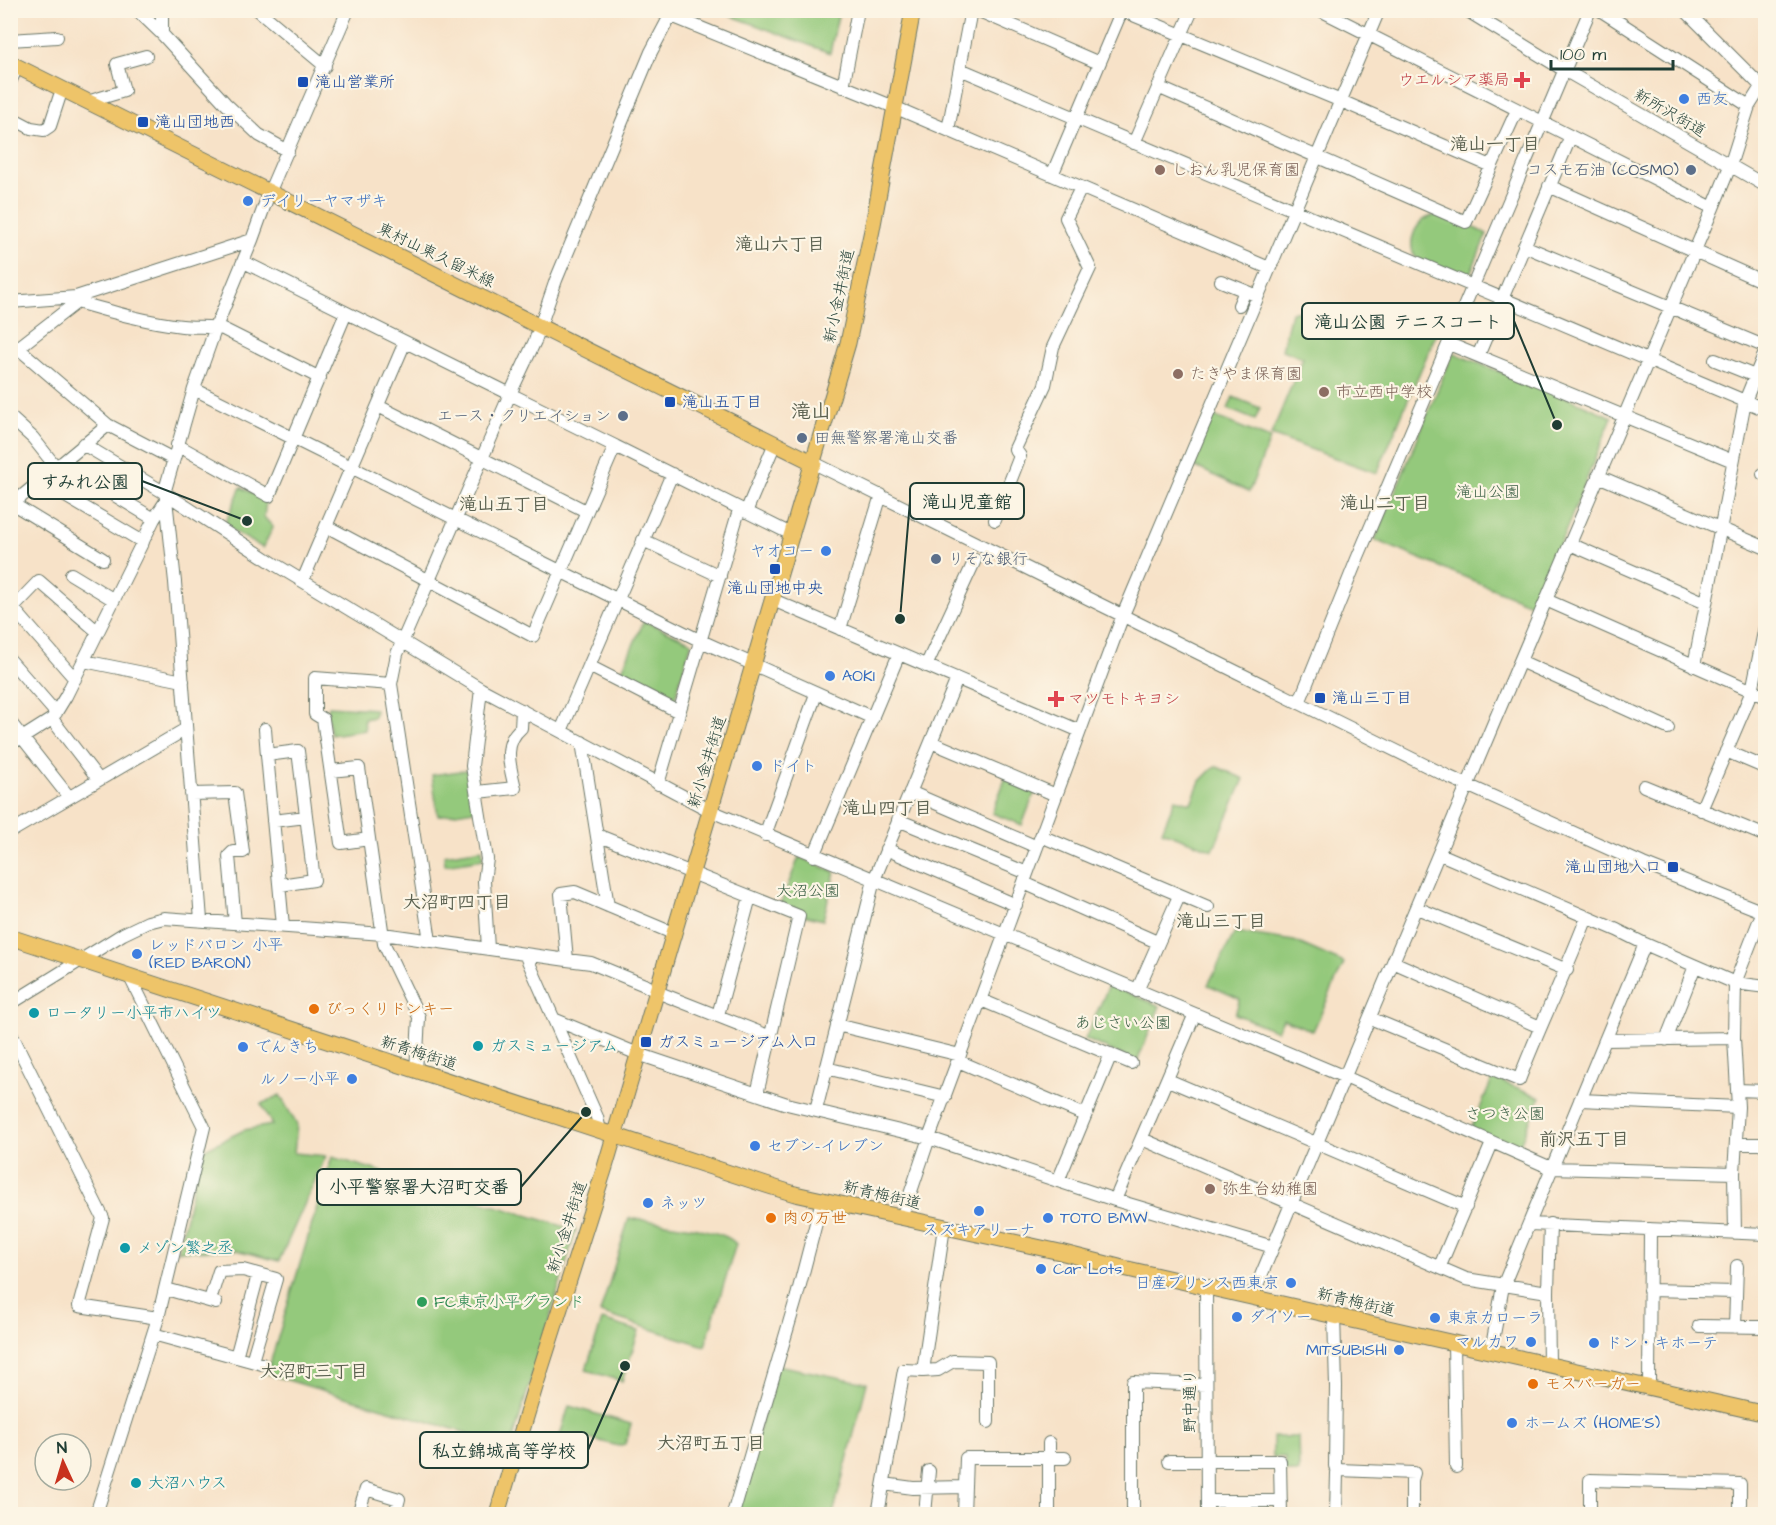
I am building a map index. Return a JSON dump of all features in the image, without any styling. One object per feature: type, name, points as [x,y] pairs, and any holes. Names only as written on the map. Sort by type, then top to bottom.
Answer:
[{"type":"main road","name":"新小金井街道","points":[[497,1515],[607,1133],[638,1054],[675,934],[848,343],[872,230],[913,10]]},
{"type":"main road","name":"東村山東久留米線","points":[[14,65],[814,463]]},
{"type":"main road","name":"新青梅街道","points":[[10,937],[766,1185],[822,1200],[1766,1414]]},
{"type":"street","points":[[137,10],[258,135],[288,151]]},
{"type":"street","points":[[162,10],[162,34]]},
{"type":"street","points":[[258,10],[325,66]]},
{"type":"street","points":[[657,10],[894,107],[1269,268]]},
{"type":"street","points":[[843,87],[858,10]]},
{"type":"street","points":[[948,130],[970,10]]},
{"type":"street","points":[[977,10],[1099,63]]},
{"type":"street","points":[[1052,175],[1121,10],[1491,166]]},
{"type":"street","points":[[1134,143],[1192,10]]},
{"type":"street","points":[[1320,10],[1570,138],[1713,208]]},
{"type":"street","points":[[902,1218],[929,1138],[1123,615],[1379,10]]},
{"type":"street","name":"新所沢街道","points":[[1466,10],[1564,70],[1766,186]]},
{"type":"street","points":[[1299,703],[1357,559],[1590,10]]},
{"type":"street","points":[[1600,10],[1749,106]]},
{"type":"street","points":[[1252,1297],[1545,600],[1713,208],[1730,166],[1749,106],[1764,85],[1685,10]]},
{"type":"street","points":[[16,741],[54,716],[75,679],[165,497],[177,445],[216,327],[244,262],[269,193],[325,66],[345,12]]},
{"type":"street","points":[[430,941],[391,684],[397,654],[540,326],[556,280],[651,52],[670,16]]},
{"type":"street","points":[[10,40],[57,38]]},
{"type":"street","points":[[87,102],[124,91],[117,64],[146,56]]},
{"type":"street","points":[[10,81],[14,65]]},
{"type":"street","points":[[960,69],[1766,410]]},
{"type":"street","points":[[1158,87],[1466,222],[1517,110]]},
{"type":"street","points":[[10,117],[32,128],[44,130],[50,126],[62,90]]},
{"type":"street","points":[[1478,356],[1570,138]]},
{"type":"street","points":[[1549,186],[1766,283]]},
{"type":"street","points":[[995,520],[1020,456],[1015,449],[1045,385],[1053,347],[1090,268],[1066,219],[1081,188]]},
{"type":"street","points":[[10,302],[76,300],[252,240]]},
{"type":"street","points":[[1524,246],[1671,306],[1766,349],[1745,401],[1694,666]]},
{"type":"street","points":[[244,262],[793,535]]},
{"type":"street","points":[[1221,281],[1258,296]]},
{"type":"street","points":[[1239,305],[1245,291]]},
{"type":"street","points":[[76,300],[137,319],[183,326],[216,327],[320,378]]},
{"type":"street","points":[[76,300],[14,351],[108,425],[173,459]]},
{"type":"street","points":[[177,445],[269,496],[346,313]]},
{"type":"street","points":[[303,580],[405,342]]},
{"type":"street","points":[[1449,344],[1733,461]]},
{"type":"street","points":[[1715,360],[1755,376]]},
{"type":"street","points":[[194,389],[700,641],[873,718]]},
{"type":"street","points":[[378,406],[586,511]]},
{"type":"street","points":[[10,417],[59,465],[154,519]]},
{"type":"street","points":[[103,559],[12,505],[108,425]]},
{"type":"street","points":[[658,784],[720,576],[742,511],[776,443]]},
{"type":"street","points":[[83,444],[165,497],[482,689],[658,784],[765,835],[1194,1016],[1345,1077],[1551,1168],[1734,1173]]},
{"type":"street","points":[[326,526],[430,579],[533,636],[615,446]]},
{"type":"street","points":[[814,463],[1467,786],[1642,864],[1764,912],[1735,983],[1734,1038],[1738,1107],[1734,1173],[1735,1233]]},
{"type":"street","points":[[561,731],[672,474]]},
{"type":"street","points":[[1598,476],[1766,548]]},
{"type":"street","points":[[40,481],[143,542]]},
{"type":"street","points":[[840,629],[881,495]]},
{"type":"street","points":[[165,497],[174,572],[201,920]]},
{"type":"street","points":[[643,540],[720,576]]},
{"type":"street","points":[[1570,544],[1706,603]]},
{"type":"street","points":[[926,666],[975,560]]},
{"type":"street","points":[[71,574],[114,600]]},
{"type":"street","points":[[75,679],[14,608],[39,581],[98,632]]},
{"type":"street","points":[[773,600],[1080,731]]},
{"type":"street","points":[[1545,600],[1766,697]]},
{"type":"street","points":[[1701,810],[1752,691],[1765,623]]},
{"type":"street","points":[[814,856],[899,654]]},
{"type":"street","points":[[10,660],[54,716],[99,780]]},
{"type":"street","points":[[84,661],[183,681]]},
{"type":"street","points":[[1520,661],[1668,728]]},
{"type":"street","points":[[589,666],[679,712]]},
{"type":"street","points":[[369,839],[341,843],[323,719],[315,714],[315,678],[391,684]]},
{"type":"street","points":[[816,1110],[874,880],[957,679]]},
{"type":"street","points":[[482,689],[472,766],[487,859],[484,881],[488,949]]},
{"type":"street","points":[[765,835],[816,694]]},
{"type":"street","points":[[477,792],[515,788],[509,752],[512,735],[521,728],[522,710]]},
{"type":"street","points":[[10,722],[16,741],[69,797]]},
{"type":"street","points":[[10,832],[186,729]]},
{"type":"street","points":[[265,729],[283,926]]},
{"type":"street","points":[[582,742],[608,906]]},
{"type":"street","points":[[931,742],[1056,795]]},
{"type":"street","points":[[267,755],[298,751],[314,880],[280,885]]},
{"type":"street","points":[[1726,751],[1766,768]]},
{"type":"street","points":[[331,771],[359,768],[384,944],[419,1017],[416,1071]]},
{"type":"street","points":[[1644,786],[1766,836]]},
{"type":"street","points":[[910,792],[1208,907]]},
{"type":"street","points":[[191,794],[235,793],[243,852],[233,852],[229,856],[234,923]]},
{"type":"street","points":[[273,821],[306,818]]},
{"type":"street","points":[[898,820],[1157,942]]},
{"type":"street","points":[[597,835],[799,916],[757,1094]]},
{"type":"street","points":[[886,849],[1016,905]]},
{"type":"street","points":[[1440,854],[1735,983],[1766,987]]},
{"type":"street","points":[[567,960],[561,894],[575,892],[675,934]]},
{"type":"street","points":[[1137,991],[1179,896]]},
{"type":"street","points":[[718,1016],[750,897]]},
{"type":"street","points":[[1417,908],[1567,970]]},
{"type":"street","points":[[1370,1018],[1519,1080],[1540,1027],[1567,970],[1587,917]]},
{"type":"street","points":[[10,1004],[123,934],[148,922],[164,918],[382,934],[591,963],[771,1037]]},
{"type":"street","points":[[1491,1351],[1503,1286],[1645,944]]},
{"type":"street","points":[[525,954],[597,1117],[607,1133]]},
{"type":"street","points":[[1393,962],[1540,1027]]},
{"type":"street","points":[[1666,1040],[1695,966]]},
{"type":"street","points":[[96,1515],[158,1318],[204,1127],[130,977]]},
{"type":"street","points":[[981,1000],[1131,1063]]},
{"type":"street","points":[[1115,1200],[1194,1016]]},
{"type":"street","points":[[556,1020],[638,1054],[757,1094],[929,1138],[1115,1200],[1273,1248]]},
{"type":"street","points":[[837,1025],[959,1058],[1085,1115]]},
{"type":"street","points":[[10,1031],[103,1218],[79,1306],[158,1318]]},
{"type":"street","points":[[1605,1040],[1734,1038]]},
{"type":"street","points":[[1058,1181],[1111,1054]]},
{"type":"street","points":[[826,1068],[945,1097]]},
{"type":"street","points":[[1168,1080],[1466,1207]]},
{"type":"street","points":[[1737,1090],[1766,1091]]},
{"type":"street","points":[[1580,1100],[1738,1107]]},
{"type":"street","points":[[1142,1138],[1466,1279],[1548,1292]]},
{"type":"street","points":[[1440,1266],[1492,1143]]},
{"type":"street","points":[[1737,1144],[1766,1144]]},
{"type":"street","points":[[733,1515],[797,1296],[822,1200]]},
{"type":"street","points":[[1529,1224],[1766,1234]]},
{"type":"street","points":[[1549,1364],[1550,1224]]},
{"type":"street","points":[[923,1371],[944,1227]]},
{"type":"street","points":[[1649,1387],[1650,1229]]},
{"type":"street","points":[[1735,1327],[1737,1266]]},
{"type":"street","points":[[153,1334],[257,1363],[276,1279],[243,1270],[219,1272],[213,1302],[166,1289]]},
{"type":"street","points":[[236,1357],[258,1275]]},
{"type":"street","name":"野中通り","points":[[1206,1287],[1207,1515]]},
{"type":"street","points":[[1649,1290],[1736,1292]]},
{"type":"street","points":[[1334,1315],[1335,1466],[1339,1470],[1414,1473],[1412,1515]]},
{"type":"street","points":[[1699,1326],[1766,1327]]},
{"type":"street","points":[[1454,1342],[1456,1467]]},
{"type":"street","points":[[878,1515],[904,1370],[938,1370],[953,1361],[988,1362],[988,1422]]},
{"type":"street","points":[[1133,1515],[1133,1382],[1206,1385]]},
{"type":"street","points":[[1049,1443],[1049,1515]]},
{"type":"street","points":[[964,1515],[966,1458],[1049,1456],[1065,1458]]},
{"type":"street","points":[[1169,1461],[1280,1461],[1281,1515]]},
{"type":"street","points":[[1336,1515],[1339,1470]]},
{"type":"street","points":[[925,1515],[929,1471]]},
{"type":"street","points":[[1590,1515],[1590,1480],[1740,1484],[1740,1515]]},
{"type":"street","points":[[884,1484],[913,1488],[965,1487]]},
{"type":"street","points":[[358,1515],[366,1489],[399,1499],[395,1515]]},
{"type":"street","points":[[1207,1501],[1281,1501]]},
{"type":"green space","points":[[731,10],[839,11],[830,53],[729,15]]},
{"type":"green space","points":[[1443,214],[1487,234],[1467,281],[1419,261],[1412,250],[1415,231],[1423,220]]},
{"type":"green space","points":[[1392,308],[1439,327],[1377,473],[1271,435],[1303,358],[1282,350],[1291,312]]},
{"type":"green space","name":"滝山公園","points":[[1453,353],[1525,382],[1526,380],[1612,417],[1535,606],[1375,540]]},
{"type":"green space","points":[[1233,397],[1260,408],[1255,420],[1228,409]]},
{"type":"green space","points":[[1211,415],[1270,439],[1249,492],[1192,465]]},
{"type":"green space","points":[[241,487],[266,501],[264,517],[273,527],[263,548],[224,526]]},
{"type":"green space","points":[[644,621],[692,642],[674,701],[621,672]]},
{"type":"green space","points":[[329,706],[375,709],[374,717],[364,719],[365,730],[331,735],[327,714]]},
{"type":"green space","points":[[1215,766],[1244,779],[1213,850],[1162,831],[1175,799],[1191,803],[1200,781]]},
{"type":"green space","points":[[467,770],[474,810],[438,816],[432,775]]},
{"type":"green space","points":[[1006,777],[1036,789],[1022,825],[992,813]]},
{"type":"green space","points":[[482,849],[483,859],[445,865],[444,855]]},
{"type":"green space","name":"大沼公園","points":[[799,857],[835,872],[823,920],[803,915],[780,905]]},
{"type":"green space","points":[[1235,932],[1294,941],[1344,963],[1313,1031],[1283,1019],[1277,1031],[1235,1014],[1240,999],[1208,985]]},
{"type":"green space","name":"あじさい公園","points":[[1109,985],[1160,1006],[1137,1062],[1085,1039]]},
{"type":"green space","name":"さつき公園","points":[[1493,1078],[1540,1097],[1518,1149],[1471,1129]]},
{"type":"green space","points":[[280,1095],[297,1125],[294,1153],[326,1156],[279,1261],[236,1250],[178,1251],[201,1151],[244,1130],[272,1125],[261,1104]]},
{"type":"green space","name":"FC東京小平グランド","points":[[332,1157],[576,1230],[511,1446],[267,1374]]},
{"type":"green space","points":[[629,1218],[703,1229],[729,1238],[736,1244],[705,1346],[600,1313]]},
{"type":"green space","points":[[602,1320],[639,1331],[622,1381],[586,1370]]},
{"type":"green space","points":[[777,1365],[867,1383],[833,1514],[735,1514]]},
{"type":"green space","points":[[569,1406],[631,1424],[625,1444],[618,1446],[585,1437],[580,1451],[557,1445]]},
{"type":"green space","points":[[1273,1437],[1298,1437],[1299,1472],[1285,1472],[1285,1457],[1273,1457]]},
{"type":"place","name":"ウエルシア薬局","points":[[1522,80]]},
{"type":"place","name":"滝山営業所","points":[[303,82]]},
{"type":"place","name":"西友","points":[[1684,99]]},
{"type":"place","name":"滝山団地西","points":[[143,122]]},
{"type":"place","name":"しおん乳児保育園","points":[[1160,170]]},
{"type":"place","name":"コスモ石油 (COSMO)","points":[[1691,170]]},
{"type":"place","name":"デイリーヤマザキ","points":[[248,201]]},
{"type":"place","name":"たきやま保育園","points":[[1178,374]]},
{"type":"place","name":"市立西中学校","points":[[1324,392]]},
{"type":"place","name":"滝山五丁目","points":[[670,402]]},
{"type":"place","name":"エース・クリエイション","points":[[623,416]]},
{"type":"place","name":"滝山公園 テニスコート","points":[[1557,425]]},
{"type":"place","name":"田無警察署滝山交番","points":[[802,438]]},
{"type":"place","name":"すみれ公園","points":[[247,521]]},
{"type":"place","name":"ヤオコー","points":[[826,551]]},
{"type":"place","name":"りそな銀行","points":[[936,559]]},
{"type":"place","name":"滝山団地中央","points":[[775,569]]},
{"type":"place","name":"滝山児童館","points":[[900,619]]},
{"type":"place","name":"AOKI","points":[[830,676]]},
{"type":"place","name":"滝山三丁目","points":[[1320,698]]},
{"type":"place","name":"マツモトキヨシ","points":[[1056,699]]},
{"type":"place","name":"ドイト","points":[[757,766]]},
{"type":"place","name":"滝山団地入口","points":[[1673,867]]},
{"type":"place","name":"レッドバロン 小平 (RED BARON)","points":[[137,954]]},
{"type":"place","name":"びっくりドンキー","points":[[314,1009]]},
{"type":"place","name":"ロータリー小平市ハイツ","points":[[34,1013]]},
{"type":"place","name":"ガスミュージアム入口","points":[[646,1042]]},
{"type":"place","name":"ガスミュージアム","points":[[478,1046]]},
{"type":"place","name":"でんきち","points":[[243,1047]]},
{"type":"place","name":"ルノー小平","points":[[352,1079]]},
{"type":"place","name":"小平警察署大沼町交番","points":[[586,1112]]},
{"type":"place","name":"セブン-イレブン","points":[[755,1146]]},
{"type":"place","name":"弥生台幼稚園","points":[[1210,1189]]},
{"type":"place","name":"ネッツ","points":[[648,1203]]},
{"type":"place","name":"スズキアリーナ","points":[[979,1211]]},
{"type":"place","name":"肉の万世","points":[[771,1218]]},
{"type":"place","name":"TOTO BMW","points":[[1048,1218]]},
{"type":"place","name":"メゾン繁之丞","points":[[125,1248]]},
{"type":"place","name":"Car Lots","points":[[1041,1269]]},
{"type":"place","name":"日産プリンス西東京","points":[[1291,1283]]},
{"type":"place","name":"FC東京小平グランド","points":[[422,1302]]},
{"type":"place","name":"ダイソー","points":[[1237,1317]]},
{"type":"place","name":"東京カローラ","points":[[1435,1318]]},
{"type":"place","name":"マルカワ","points":[[1531,1342]]},
{"type":"place","name":"ドン・キホーテ","points":[[1594,1343]]},
{"type":"place","name":"MITSUBISHI","points":[[1399,1350]]},
{"type":"place","name":"私立錦城高等学校","points":[[625,1366]]},
{"type":"place","name":"モスバーガー","points":[[1533,1384]]},
{"type":"place","name":"ホームズ (HOME'S)","points":[[1512,1423]]},
{"type":"place","name":"大沼ハウス","points":[[136,1483]]},
{"type":"district","name":"滝山一丁目","points":[[1495,144]]},
{"type":"district","name":"滝山六丁目","points":[[780,244]]},
{"type":"district","name":"滝山","points":[[811,412]]},
{"type":"district","name":"滝山二丁目","points":[[1385,503]]},
{"type":"district","name":"滝山五丁目","points":[[504,504]]},
{"type":"district","name":"滝山四丁目","points":[[887,808]]},
{"type":"district","name":"大沼町四丁目","points":[[457,902]]},
{"type":"district","name":"滝山三丁目","points":[[1221,921]]},
{"type":"district","name":"前沢五丁目","points":[[1584,1139]]},
{"type":"district","name":"大沼町三丁目","points":[[314,1371]]},
{"type":"district","name":"大沼町五丁目","points":[[711,1443]]}]
